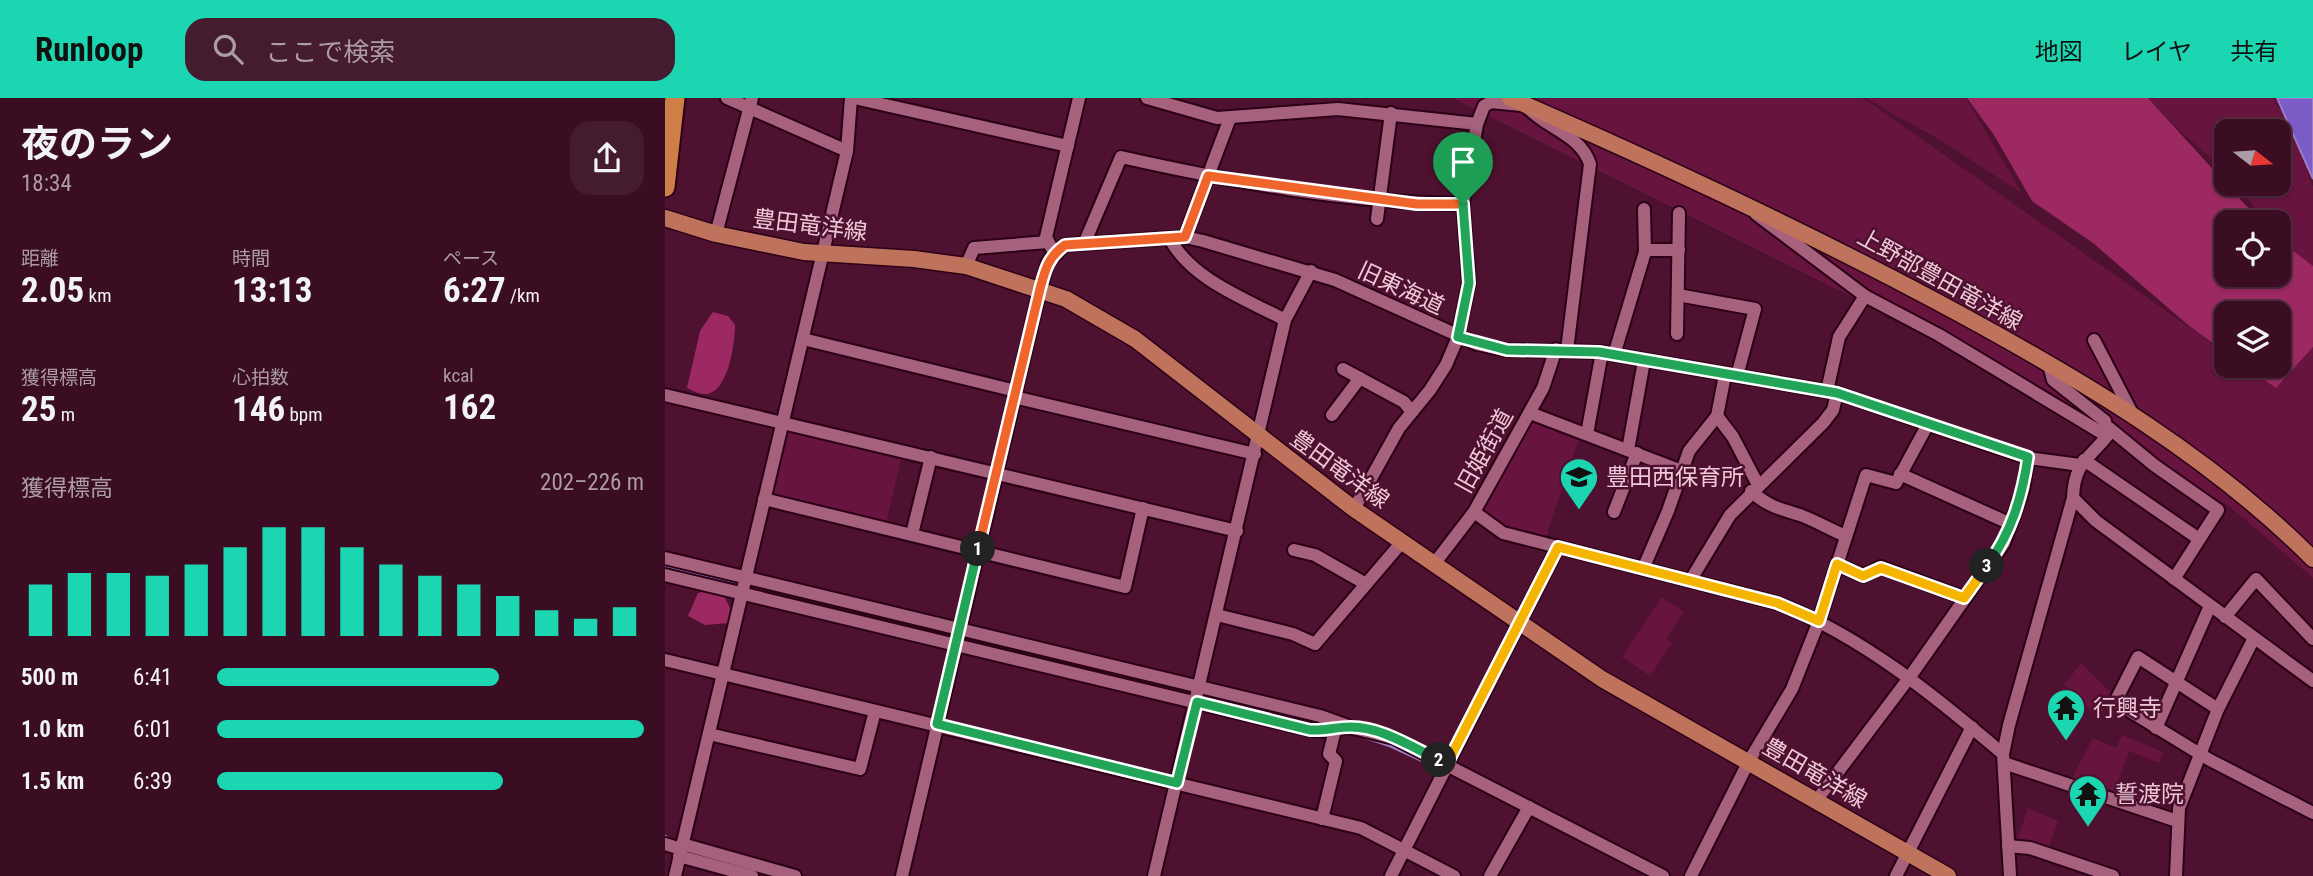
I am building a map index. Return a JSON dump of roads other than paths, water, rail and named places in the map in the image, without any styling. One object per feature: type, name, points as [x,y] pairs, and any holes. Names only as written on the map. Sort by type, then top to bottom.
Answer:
[{"type":"highway","points":[[665,187],[675,98]]},
{"type":"main road","name":"上野部豊田竜洋線","points":[[1519,100],[1850,255],[2049,365],[2185,449],[2248,497],[2313,559]]},
{"type":"main road","name":"豊田竜洋線","points":[[665,218],[716,234],[821,254],[914,259],[967,266],[1040,289],[1099,316],[1135,339],[1353,509],[1520,625],[1602,679],[1948,876]]},
{"type":"street","points":[[727,98],[751,102],[783,125],[847,151]]},
{"type":"street","points":[[675,876],[847,151],[853,98],[1068,146]]},
{"type":"street","points":[[902,876],[1048,262],[1051,247],[1046,237],[1079,98]]},
{"type":"street","points":[[1147,98],[1217,118],[1338,109],[1477,124]]},
{"type":"street","points":[[1353,509],[1399,428],[1436,382],[1458,337],[1469,283],[1463,204],[1477,124],[1484,106],[1492,102],[1519,100]]},
{"type":"street","name":"旧姫街道","points":[[1434,564],[1474,512],[1562,350],[1590,164],[1579,143],[1538,119],[1519,100]]},
{"type":"street","points":[[716,234],[751,102]]},
{"type":"street","points":[[1377,219],[1391,113]]},
{"type":"street","points":[[1185,237],[1230,118]]},
{"type":"street","points":[[1084,244],[1121,157],[1208,176],[1417,204],[1463,204]]},
{"type":"street","points":[[1746,204],[1766,223],[1865,296],[1950,341],[2108,432],[2218,510],[2174,579]]},
{"type":"street","points":[[1587,434],[1608,354],[1635,291],[1645,250],[1644,209]]},
{"type":"street","points":[[1677,334],[1679,213]]},
{"type":"street","name":"旧東海道","points":[[967,266],[974,248],[1051,247],[1185,237],[1311,271],[1361,291],[1458,337],[1507,350],[1562,350],[1608,354],[1832,392],[2028,457],[2082,463]]},
{"type":"street","points":[[1170,239],[1177,252],[1211,281],[1285,320]]},
{"type":"street","points":[[1645,250],[1679,250]]},
{"type":"street","points":[[1154,876],[1285,320],[1299,300],[1311,271]]},
{"type":"street","points":[[1643,569],[1689,451],[1717,416],[1755,309],[1678,295]]},
{"type":"street","points":[[1690,581],[1730,515],[1823,424],[1833,410],[1832,392],[1839,337],[1865,296]]},
{"type":"street","points":[[803,340],[1255,454]]},
{"type":"street","points":[[2094,340],[2135,418]]},
{"type":"street","points":[[1614,512],[1632,452],[1644,361]]},
{"type":"street","points":[[2049,365],[2053,380],[2105,421],[2108,432]]},
{"type":"street","points":[[1343,369],[1404,402],[1412,412]]},
{"type":"street","points":[[1332,415],[1360,378]]},
{"type":"street","points":[[665,395],[1237,531]]},
{"type":"street","points":[[1529,413],[1682,471]]},
{"type":"street","points":[[1717,416],[1733,437],[1764,503],[1846,536]]},
{"type":"street","points":[[1691,876],[1749,761],[1792,689],[1819,621],[1866,475],[1896,483],[1928,424]]},
{"type":"street","points":[[2010,876],[2003,758],[2073,498],[2074,480],[2082,463],[2108,432]]},
{"type":"street","points":[[912,534],[932,457]]},
{"type":"street","points":[[1817,801],[1909,678],[2004,543],[2023,490],[2028,457]]},
{"type":"street","points":[[2082,463],[2199,539]]},
{"type":"street","points":[[1900,474],[2011,524]]},
{"type":"street","points":[[2073,498],[2096,521],[2309,678],[2313,663]]},
{"type":"street","points":[[764,499],[1125,587],[1143,508]]},
{"type":"street","points":[[1474,512],[1503,533],[1777,603],[1819,621],[1909,678],[1972,727],[2003,758],[2177,821]]},
{"type":"street","points":[[1217,615],[1293,635],[1315,644],[1402,542]]},
{"type":"street","points":[[1391,876],[1558,547]]},
{"type":"street","points":[[1294,550],[1315,555],[1366,584]]},
{"type":"street","points":[[665,558],[1319,716],[1349,727],[1394,738],[1663,876]]},
{"type":"street","points":[[1837,564],[1863,576],[1881,568],[1964,598]]},
{"type":"street","points":[[665,575],[1310,730],[1349,727]]},
{"type":"street","points":[[2225,617],[2256,579],[2313,639]]},
{"type":"street","points":[[2156,728],[2210,606]]},
{"type":"street","points":[[2176,876],[2179,807],[2218,709],[2254,638]]},
{"type":"street","points":[[2218,709],[2138,657],[2115,702],[2200,754],[2313,813]]},
{"type":"street","points":[[665,660],[1361,828],[1454,876]]},
{"type":"street","points":[[709,734],[860,769],[875,711]]},
{"type":"street","points":[[1896,876],[1972,727]]},
{"type":"street","points":[[1322,818],[1336,761],[1329,754],[1335,730]]},
{"type":"street","points":[[1490,876],[1529,807]]},
{"type":"street","points":[[665,845],[752,876]]},
{"type":"street","points":[[2008,846],[2030,848],[2113,876]]},
{"type":"street","points":[[681,850],[795,876]]},
{"type":"waterway","points":[[665,567],[740,583]]},
{"type":"waterway","points":[[750,585],[777,591]]},
{"type":"waterway","points":[[787,594],[801,597]]},
{"type":"waterway","points":[[1042,655],[1192,692]]},
{"type":"waterway","points":[[1202,694],[1318,722]]},
{"type":"waterway","points":[[1351,733],[1390,746],[1435,767]]},
{"type":"waterway","points":[[665,836],[672,840]]},
{"type":"place","name":"豊田西保育所","points":[[1579,511]]},
{"type":"place","name":"行興寺","points":[[2066,742]]},
{"type":"place","name":"誓渡院","points":[[2088,828]]}]
